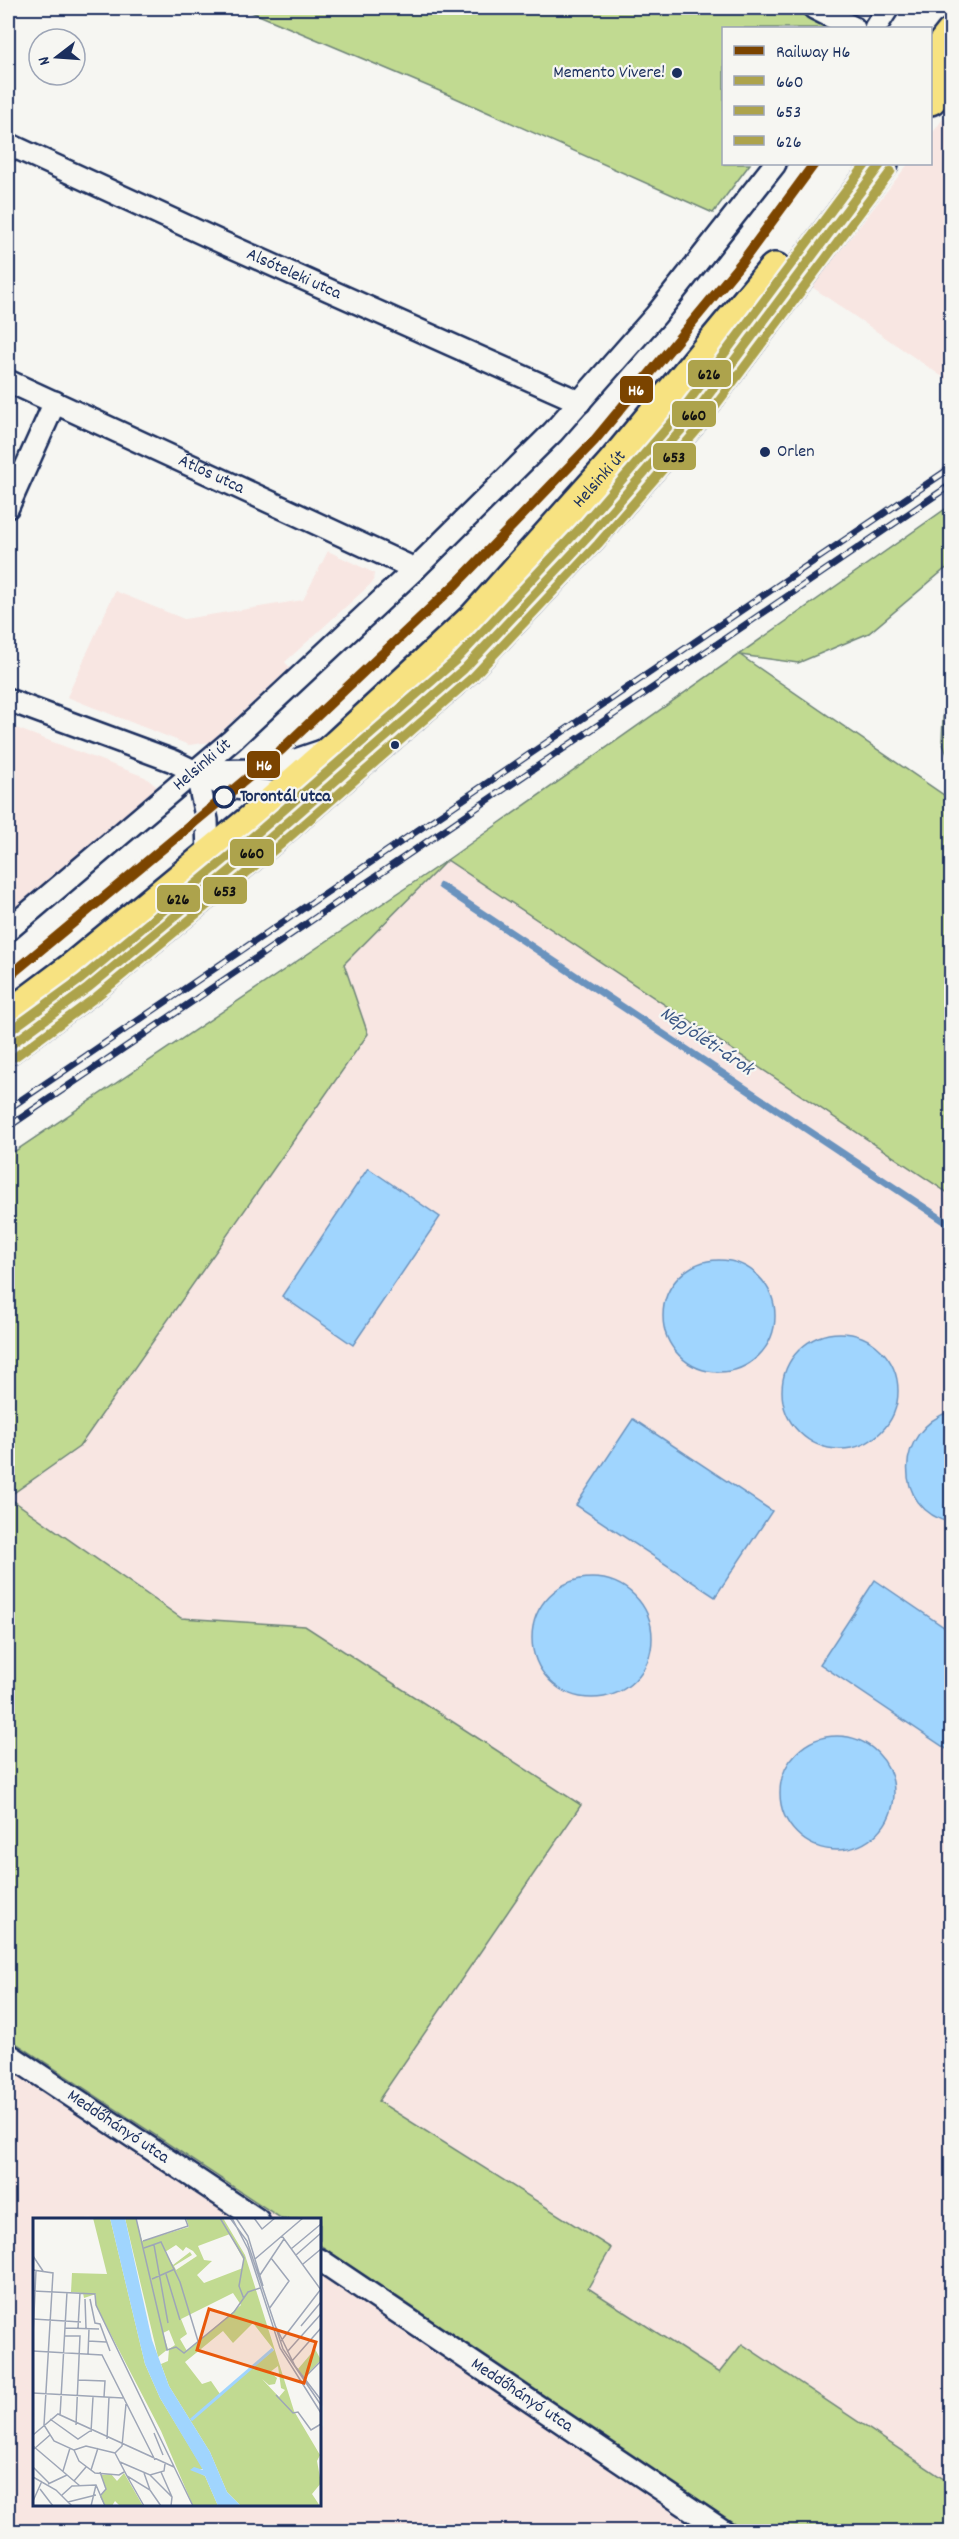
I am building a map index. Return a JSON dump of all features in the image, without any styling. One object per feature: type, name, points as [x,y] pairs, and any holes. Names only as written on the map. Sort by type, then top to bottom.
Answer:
[{"type":"main road","points":[[932,60],[951,35]]},
{"type":"main road","points":[[932,95],[951,71]]},
{"type":"main road","name":"Helsinki út","points":[[8,1018],[72,970],[207,858],[338,746],[476,618],[531,558],[714,346],[854,165]]},
{"type":"main road","name":"Helsinki út","points":[[8,1047],[88,988],[319,796],[464,669],[590,536],[688,422],[880,165]]},
{"type":"street","points":[[814,8],[852,27]]},
{"type":"street","points":[[876,27],[888,8]]},
{"type":"street","name":"Alsóteleki utca","points":[[8,144],[580,402]]},
{"type":"street","name":"Helsinki út","points":[[8,930],[196,771],[415,569],[580,402],[656,315],[773,165]]},
{"type":"street","name":"Átlós utca","points":[[8,381],[415,569]]},
{"type":"street","points":[[8,507],[55,402]]},
{"type":"street","points":[[8,700],[196,771],[220,784],[235,788],[319,796]]},
{"type":"street","points":[[196,771],[270,768],[338,746]]},
{"type":"street","points":[[196,771],[207,820],[207,858]]},
{"type":"street","name":"Meddőhányó utca","points":[[8,2054],[255,2218]]},
{"type":"street","name":"Meddőhányó utca","points":[[321,2261],[725,2532]]},
{"type":"shaded area","points":[[951,108],[952,376],[947,380],[812,287],[907,165],[932,165],[932,134]]},
{"type":"shaded area","points":[[328,551],[374,573],[373,582],[285,662],[290,668],[210,742],[189,745],[67,697],[115,591],[184,619],[303,600]]},
{"type":"shaded area","points":[[8,725],[145,777],[157,787],[8,913]]},
{"type":"shaded area","points":[[447,860],[951,1195],[951,2484],[742,2344],[719,2373],[587,2288],[611,2248],[378,2101],[581,1805],[305,1626],[181,1618],[8,1497],[79,1447],[344,964]]},
{"type":"shaded area","points":[[8,2038],[280,2218],[33,2218],[33,2506],[321,2506],[321,2246],[746,2531],[8,2531]]},
{"type":"green space","points":[[242,8],[790,8],[829,27],[722,27],[722,165],[749,165],[713,213],[449,95]]},
{"type":"green space","points":[[951,505],[951,567],[945,569],[869,633],[798,663],[740,655],[951,800],[951,1195],[447,860]]},
{"type":"green space","points":[[951,690],[951,765],[942,741],[944,698]]},
{"type":"green space","points":[[447,860],[344,964],[368,1034],[79,1447],[8,1497],[8,1156]]},
{"type":"green space","points":[[8,1497],[181,1618],[305,1626],[581,1805],[378,2101],[611,2248],[588,2288],[719,2373],[742,2344],[951,2484],[951,2531],[746,2531],[321,2246],[321,2218],[280,2218],[8,2038]]},
{"type":"water","points":[[368,1168],[440,1217],[353,1345],[282,1296]]},
{"type":"water","points":[[719,1260],[741,1264],[759,1276],[771,1294],[775,1316],[771,1338],[759,1356],[741,1368],[719,1372],[697,1368],[679,1356],[667,1338],[663,1316],[667,1294],[679,1276],[697,1264]]},
{"type":"water","points":[[840,1333],[862,1337],[881,1350],[894,1369],[898,1391],[894,1413],[881,1432],[862,1445],[840,1449],[818,1445],[799,1432],[786,1413],[782,1391],[786,1369],[799,1350],[818,1337]]},
{"type":"water","points":[[952,1411],[951,1523],[932,1515],[918,1502],[910,1486],[908,1469],[910,1451],[919,1434],[932,1421]]},
{"type":"water","points":[[633,1419],[772,1511],[715,1597],[576,1505]]},
{"type":"water","points":[[592,1578],[615,1583],[634,1596],[647,1615],[652,1638],[647,1661],[634,1680],[615,1693],[592,1698],[569,1693],[550,1680],[537,1661],[532,1638],[537,1615],[550,1596],[569,1583]]},
{"type":"water","points":[[875,1580],[951,1632],[951,1752],[820,1664]]},
{"type":"water","points":[[837,1736],[859,1740],[878,1752],[890,1771],[894,1793],[890,1815],[878,1834],[859,1846],[837,1850],[815,1846],[796,1834],[784,1815],[780,1793],[784,1771],[796,1752],[815,1740]]},
{"type":"waterway","name":"Népjóléti-árok","points":[[441,886],[952,1226]]},
{"type":"railway","points":[[8,1109],[952,467]]},
{"type":"railway","points":[[8,1127],[952,484]]},
{"type":"rail line","name":"H6","points":[[8,977],[280,751],[456,584],[594,441],[742,262],[813,165]]},
{"type":"transit line","name":"626","points":[[8,1032],[81,979],[263,828],[456,660],[580,528],[680,413],[865,165]]},
{"type":"transit line","name":"660","points":[[8,1047],[88,988],[271,837],[464,669],[589,536],[689,421],[880,165]]},
{"type":"transit line","name":"653","points":[[15,1057],[96,997],[279,846],[473,677],[598,544],[698,429],[891,171]]},
{"type":"place","name":"Memento Vivere!","points":[[677,73]]},
{"type":"place","name":"Orlen","points":[[765,452]]},
{"type":"place","name":"Torontál utca","points":[[224,797]]}]
